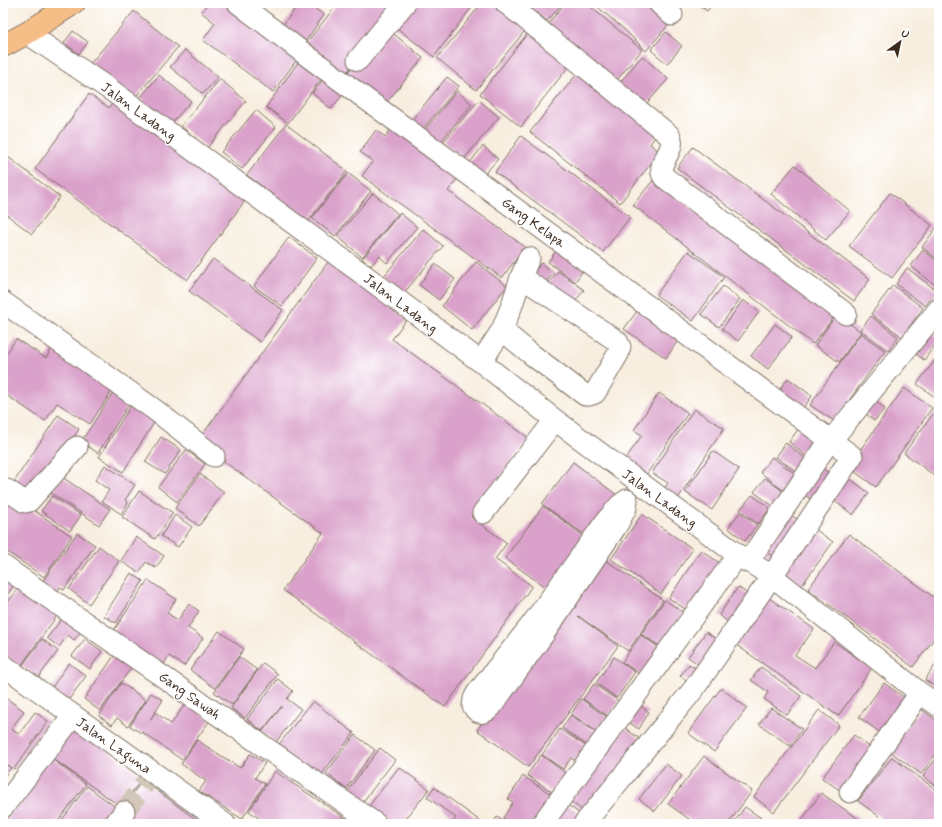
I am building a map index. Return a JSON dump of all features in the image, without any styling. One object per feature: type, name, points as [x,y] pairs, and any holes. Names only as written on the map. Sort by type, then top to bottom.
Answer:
[{"type":"main road","points":[[3,46],[27,32],[64,5]]},
{"type":"street","name":"Gang Kelapa","points":[[238,3],[310,58],[852,456],[772,576]]},
{"type":"street","points":[[358,60],[404,3]]},
{"type":"street","points":[[506,3],[670,135],[673,140],[672,145],[661,168],[661,173],[664,177],[846,314]]},
{"type":"street","name":"Jalan Ladang","points":[[27,32],[112,91],[481,362],[638,482],[743,558],[772,576],[920,693],[939,706]]},
{"type":"street","points":[[481,362],[502,330],[525,268],[617,341],[620,347],[618,354],[595,393],[585,395],[502,330]]},
{"type":"street","points":[[3,302],[155,410],[214,456]]},
{"type":"street","points":[[542,824],[831,440],[939,309]]},
{"type":"street","points":[[483,513],[555,420]]},
{"type":"street","points":[[3,491],[7,490],[25,502],[29,501],[77,446]]},
{"type":"street","points":[[504,674],[538,628],[607,520],[626,500],[638,482]]},
{"type":"street","name":"Gang Sawah","points":[[3,566],[376,824]]},
{"type":"street","points":[[584,824],[693,690],[772,576]]},
{"type":"street","name":"Jalan Laguna","points":[[3,665],[67,712],[150,778],[225,824]]},
{"type":"street","points":[[850,792],[920,693]]},
{"type":"street","points":[[3,783],[67,712]]},
{"type":"street","points":[[3,807],[67,712]]},
{"type":"building","points":[[208,3],[226,3],[299,57],[273,92],[203,40],[215,23],[201,12]]},
{"type":"building","points":[[299,3],[307,3],[324,15],[302,46],[280,29]]},
{"type":"building","points":[[338,3],[402,3],[343,77],[304,46]]},
{"type":"building","points":[[410,3],[475,3],[434,57],[393,25]]},
{"type":"building","points":[[482,3],[500,3],[529,26],[476,90],[437,58]]},
{"type":"building","points":[[525,3],[563,3],[547,21]]},
{"type":"building","points":[[565,3],[586,3],[642,50],[616,81],[548,24]]},
{"type":"building","points":[[593,3],[654,3],[672,21],[646,51],[625,30]]},
{"type":"building","points":[[696,3],[713,3],[707,11]]},
{"type":"building","points":[[134,11],[178,47],[133,100],[90,64]]},
{"type":"building","points":[[531,29],[573,61],[521,127],[480,94]]},
{"type":"building","points":[[389,30],[423,58],[382,108],[344,77],[379,35]]},
{"type":"building","points":[[73,31],[88,42],[79,54],[64,43]]},
{"type":"building","points":[[666,32],[682,46],[667,64],[651,50]]},
{"type":"building","points":[[185,50],[218,77],[203,94],[170,67]]},
{"type":"building","points":[[642,56],[668,79],[643,108],[617,86]]},
{"type":"building","points":[[302,57],[325,74],[288,123],[266,107]]},
{"type":"building","points":[[580,70],[659,132],[650,144],[660,152],[620,203],[530,132]]},
{"type":"building","points":[[159,75],[191,101],[171,124],[140,98]]},
{"type":"building","points":[[326,76],[345,92],[331,109],[312,93]]},
{"type":"building","points":[[447,77],[459,86],[421,131],[410,122]]},
{"type":"building","points":[[220,79],[246,101],[207,148],[181,126]]},
{"type":"building","points":[[457,91],[472,104],[437,146],[422,133]]},
{"type":"building","points":[[89,94],[109,108],[116,98],[249,195],[187,280],[35,169]]},
{"type":"building","points":[[479,100],[499,117],[464,159],[443,142]]},
{"type":"building","points":[[256,110],[276,127],[242,169],[221,152]]},
{"type":"building","points":[[286,124],[347,171],[308,222],[247,175]]},
{"type":"building","points":[[394,125],[461,174],[448,191],[525,247],[502,278],[362,176],[373,161],[360,152],[376,130],[385,137]]},
{"type":"building","points":[[521,136],[630,217],[603,252],[495,172]]},
{"type":"building","points":[[483,146],[498,159],[481,178],[467,166]]},
{"type":"building","points":[[693,147],[870,279],[854,301],[677,168]]},
{"type":"building","points":[[3,153],[60,197],[32,234],[3,212]]},
{"type":"building","points":[[795,165],[850,211],[826,240],[771,194]]},
{"type":"building","points":[[348,173],[371,191],[335,236],[312,218]]},
{"type":"building","points":[[654,179],[833,318],[813,344],[633,205]]},
{"type":"building","points":[[373,193],[398,214],[362,257],[337,236]]},
{"type":"building","points":[[890,193],[932,225],[892,278],[849,246]]},
{"type":"building","points":[[400,213],[417,227],[387,263],[379,256],[371,266],[362,259]]},
{"type":"building","points":[[939,224],[939,260],[922,247]]},
{"type":"building","points":[[423,229],[443,246],[403,294],[383,277]]},
{"type":"building","points":[[289,237],[317,258],[282,306],[254,286]]},
{"type":"building","points":[[559,247],[585,267],[575,282],[548,262]]},
{"type":"building","points":[[923,250],[939,262],[939,288],[911,266]]},
{"type":"building","points":[[688,251],[724,277],[693,321],[656,295]]},
{"type":"building","points":[[213,259],[283,310],[260,342],[189,291]]},
{"type":"building","points":[[328,262],[407,319],[392,339],[529,438],[471,517],[507,543],[495,559],[532,586],[445,707],[283,590],[323,533],[197,442]]},
{"type":"building","points":[[476,262],[507,286],[472,330],[442,306]]},
{"type":"building","points":[[541,263],[554,273],[545,283],[533,274]]},
{"type":"building","points":[[435,264],[455,279],[439,300],[419,285]]},
{"type":"building","points":[[907,268],[937,291],[925,306],[896,284]]},
{"type":"building","points":[[558,271],[584,290],[574,303],[548,284]]},
{"type":"building","points":[[893,285],[923,308],[902,337],[871,314]]},
{"type":"building","points":[[723,286],[740,299],[719,327],[701,314]]},
{"type":"building","points":[[743,300],[759,312],[738,341],[722,329]]},
{"type":"building","points":[[640,307],[681,336],[666,358],[624,329]]},
{"type":"building","points":[[837,314],[861,332],[839,362],[815,345]]},
{"type":"building","points":[[871,316],[898,337],[888,351],[860,330]]},
{"type":"building","points":[[775,324],[792,337],[768,369],[751,356]]},
{"type":"building","points":[[927,329],[939,338],[939,340],[924,360],[911,350]]},
{"type":"building","points":[[861,333],[885,351],[834,421],[810,405]]},
{"type":"building","points":[[16,339],[46,358],[54,345],[115,386],[90,424],[57,403],[45,421],[3,393],[3,359]]},
{"type":"building","points":[[939,355],[939,400],[917,384]]},
{"type":"building","points":[[788,378],[812,396],[801,411],[782,396],[785,393],[780,389]]},
{"type":"building","points":[[116,388],[133,398],[98,453],[81,442]]},
{"type":"building","points":[[904,388],[932,408],[876,487],[848,467]]},
{"type":"building","points":[[659,393],[688,413],[646,475],[625,460],[642,435],[634,430]]},
{"type":"building","points":[[870,396],[885,409],[874,421],[860,408]]},
{"type":"building","points":[[133,402],[157,418],[123,472],[99,457]]},
{"type":"building","points":[[939,406],[939,479],[904,453]]},
{"type":"building","points":[[694,409],[724,428],[677,500],[663,491],[668,483],[652,473]]},
{"type":"building","points":[[58,415],[79,429],[54,467],[27,500],[10,488]]},
{"type":"building","points":[[799,428],[820,443],[809,458],[789,442]]},
{"type":"building","points":[[161,437],[181,450],[165,474],[145,462]]},
{"type":"building","points":[[786,443],[808,460],[798,473],[776,457]]},
{"type":"building","points":[[186,450],[205,464],[177,502],[158,487]]},
{"type":"building","points":[[713,451],[739,469],[712,510],[685,492]]},
{"type":"building","points":[[772,457],[797,475],[784,491],[760,472]]},
{"type":"building","points":[[573,462],[618,496],[588,537],[542,504]]},
{"type":"building","points":[[105,465],[135,485],[125,500],[128,503],[121,514],[102,501],[109,490],[95,480]]},
{"type":"building","points":[[822,468],[831,474],[812,500],[803,494]]},
{"type":"building","points":[[200,474],[224,492],[199,526],[175,508]]},
{"type":"building","points":[[844,474],[869,493],[853,515],[827,495]]},
{"type":"building","points":[[62,477],[110,509],[99,525],[51,493]]},
{"type":"building","points":[[765,478],[784,492],[773,506],[754,492]]},
{"type":"building","points":[[139,491],[173,513],[155,539],[122,517]]},
{"type":"building","points":[[8,493],[72,536],[44,577],[3,549],[3,501]]},
{"type":"building","points":[[752,495],[770,508],[758,524],[740,510]]},
{"type":"building","points":[[52,496],[81,515],[70,531],[41,511]]},
{"type":"building","points":[[543,506],[587,538],[549,590],[505,558]]},
{"type":"building","points":[[740,512],[757,525],[745,541],[728,528]]},
{"type":"building","points":[[788,513],[801,522],[776,559],[762,549]]},
{"type":"building","points":[[642,514],[693,549],[661,594],[611,559]]},
{"type":"building","points":[[175,515],[192,527],[178,547],[161,536]]},
{"type":"building","points":[[809,525],[833,542],[800,588],[776,571]]},
{"type":"building","points":[[77,533],[95,545],[64,590],[60,587],[55,595],[40,585]]},
{"type":"building","points":[[849,534],[939,601],[939,632],[913,667],[808,589]]},
{"type":"building","points":[[136,537],[164,556],[156,568],[146,562],[139,573],[121,561]]},
{"type":"building","points":[[99,546],[119,561],[89,604],[69,589]]},
{"type":"building","points":[[701,550],[724,566],[692,614],[669,598]]},
{"type":"building","points":[[604,559],[663,600],[628,651],[578,616],[618,646],[528,767],[477,730]]},
{"type":"building","points":[[3,571],[17,581],[8,594],[3,591]]},
{"type":"building","points":[[131,573],[143,581],[116,623],[104,616]]},
{"type":"building","points":[[148,580],[176,599],[167,613],[178,620],[189,604],[199,611],[188,628],[203,638],[184,666],[169,656],[162,667],[112,633]]},
{"type":"building","points":[[21,585],[59,613],[20,667],[3,655],[3,609]]},
{"type":"building","points":[[738,587],[752,597],[732,625],[719,615]]},
{"type":"building","points":[[3,594],[9,599],[3,607]]},
{"type":"building","points":[[769,598],[814,629],[795,655],[815,668],[834,642],[872,668],[838,716],[732,642]]},
{"type":"building","points":[[665,600],[684,613],[661,647],[641,634]]},
{"type":"building","points":[[64,616],[82,630],[74,640],[68,635],[59,647],[47,638]]},
{"type":"building","points":[[219,631],[244,649],[215,688],[190,670]]},
{"type":"building","points":[[706,632],[719,641],[702,667],[688,657]]},
{"type":"building","points":[[641,635],[663,650],[644,677],[622,662]]},
{"type":"building","points":[[42,639],[58,651],[38,678],[22,666]]},
{"type":"building","points":[[85,639],[102,651],[90,669],[72,656]]},
{"type":"building","points":[[114,656],[131,668],[100,711],[84,699]]},
{"type":"building","points":[[239,657],[257,670],[232,705],[214,692]]},
{"type":"building","points":[[614,657],[635,672],[617,698],[596,683]]},
{"type":"building","points":[[939,659],[939,689],[925,680]]},
{"type":"building","points":[[69,663],[86,676],[67,702],[50,690]]},
{"type":"building","points":[[263,663],[278,674],[245,718],[231,708]]},
{"type":"building","points":[[689,664],[701,672],[692,684],[680,676]]},
{"type":"building","points":[[761,667],[801,696],[787,715],[764,699],[768,692],[751,680]]},
{"type":"building","points":[[278,679],[293,691],[287,699],[301,709],[276,742],[262,732],[282,706],[262,731],[247,719]]},
{"type":"building","points":[[3,681],[7,684],[3,690]]},
{"type":"building","points":[[121,683],[146,700],[128,726],[117,718],[112,725],[99,716]]},
{"type":"building","points":[[884,683],[905,698],[879,732],[859,717]]},
{"type":"building","points":[[594,684],[619,701],[608,716],[583,699]]},
{"type":"building","points":[[721,688],[747,708],[714,752],[688,733]]},
{"type":"building","points":[[151,693],[163,700],[155,712],[171,724],[186,703],[210,720],[182,760],[142,732],[141,733],[130,726]]},
{"type":"building","points":[[3,696],[24,711],[11,729],[19,734],[35,712],[48,721],[14,769],[3,761]]},
{"type":"building","points":[[581,699],[607,717],[597,732],[571,714]]},
{"type":"building","points":[[313,701],[354,733],[317,780],[276,748]]},
{"type":"building","points":[[636,703],[649,712],[639,729],[625,720]]},
{"type":"building","points":[[771,708],[802,729],[790,746],[759,724]]},
{"type":"building","points":[[921,709],[939,722],[939,750],[921,774],[889,751]]},
{"type":"building","points":[[819,710],[839,725],[774,812],[754,797]]},
{"type":"building","points":[[571,715],[597,733],[588,746],[562,728]]},
{"type":"building","points":[[72,724],[143,777],[121,807],[49,756]]},
{"type":"building","points":[[625,728],[641,740],[586,813],[570,801]]},
{"type":"building","points":[[560,729],[586,746],[576,761],[571,758],[563,769],[542,755]]},
{"type":"building","points":[[355,735],[375,750],[346,789],[326,773]]},
{"type":"building","points":[[854,735],[872,749],[841,791],[822,778]]},
{"type":"building","points":[[197,740],[240,768],[250,754],[265,763],[255,778],[265,784],[242,819],[199,791],[206,781],[181,764]]},
{"type":"building","points":[[380,748],[395,760],[362,803],[347,791]]},
{"type":"building","points":[[47,755],[86,784],[56,824],[3,824],[23,797]]},
{"type":"building","points":[[541,755],[566,773],[553,793],[527,775]]},
{"type":"building","points":[[939,755],[939,788],[923,776]]},
{"type":"building","points":[[704,756],[752,791],[728,824],[696,824],[668,804]]},
{"type":"building","points":[[892,757],[939,792],[939,824],[879,824],[876,822],[880,817],[858,801]]},
{"type":"building","points":[[3,762],[11,768],[3,778]]},
{"type":"building","points":[[666,764],[682,776],[655,811],[639,799]]},
{"type":"building","points":[[399,767],[429,789],[402,824],[393,824],[369,806]]},
{"type":"building","points":[[275,771],[354,824],[269,824],[260,819],[249,811]]},
{"type":"building","points":[[523,776],[552,795],[533,824],[512,824],[503,818],[513,802],[508,799]]},
{"type":"building","points":[[143,780],[202,824],[141,824],[121,809]]},
{"type":"building","points":[[87,786],[121,811],[112,824],[59,824]]},
{"type":"building","points":[[434,787],[484,824],[451,824],[456,818],[427,797]]},
{"type":"building","points":[[821,793],[863,822],[862,824],[799,824]]},
{"type":"building","points":[[563,801],[585,818],[580,824],[546,824]]},
{"type":"building","points":[[745,807],[770,824],[733,824]]},
{"type":"building","points":[[497,817],[508,824],[492,824]]},
{"type":"tunnel","points":[[124,812],[146,782]]}]
